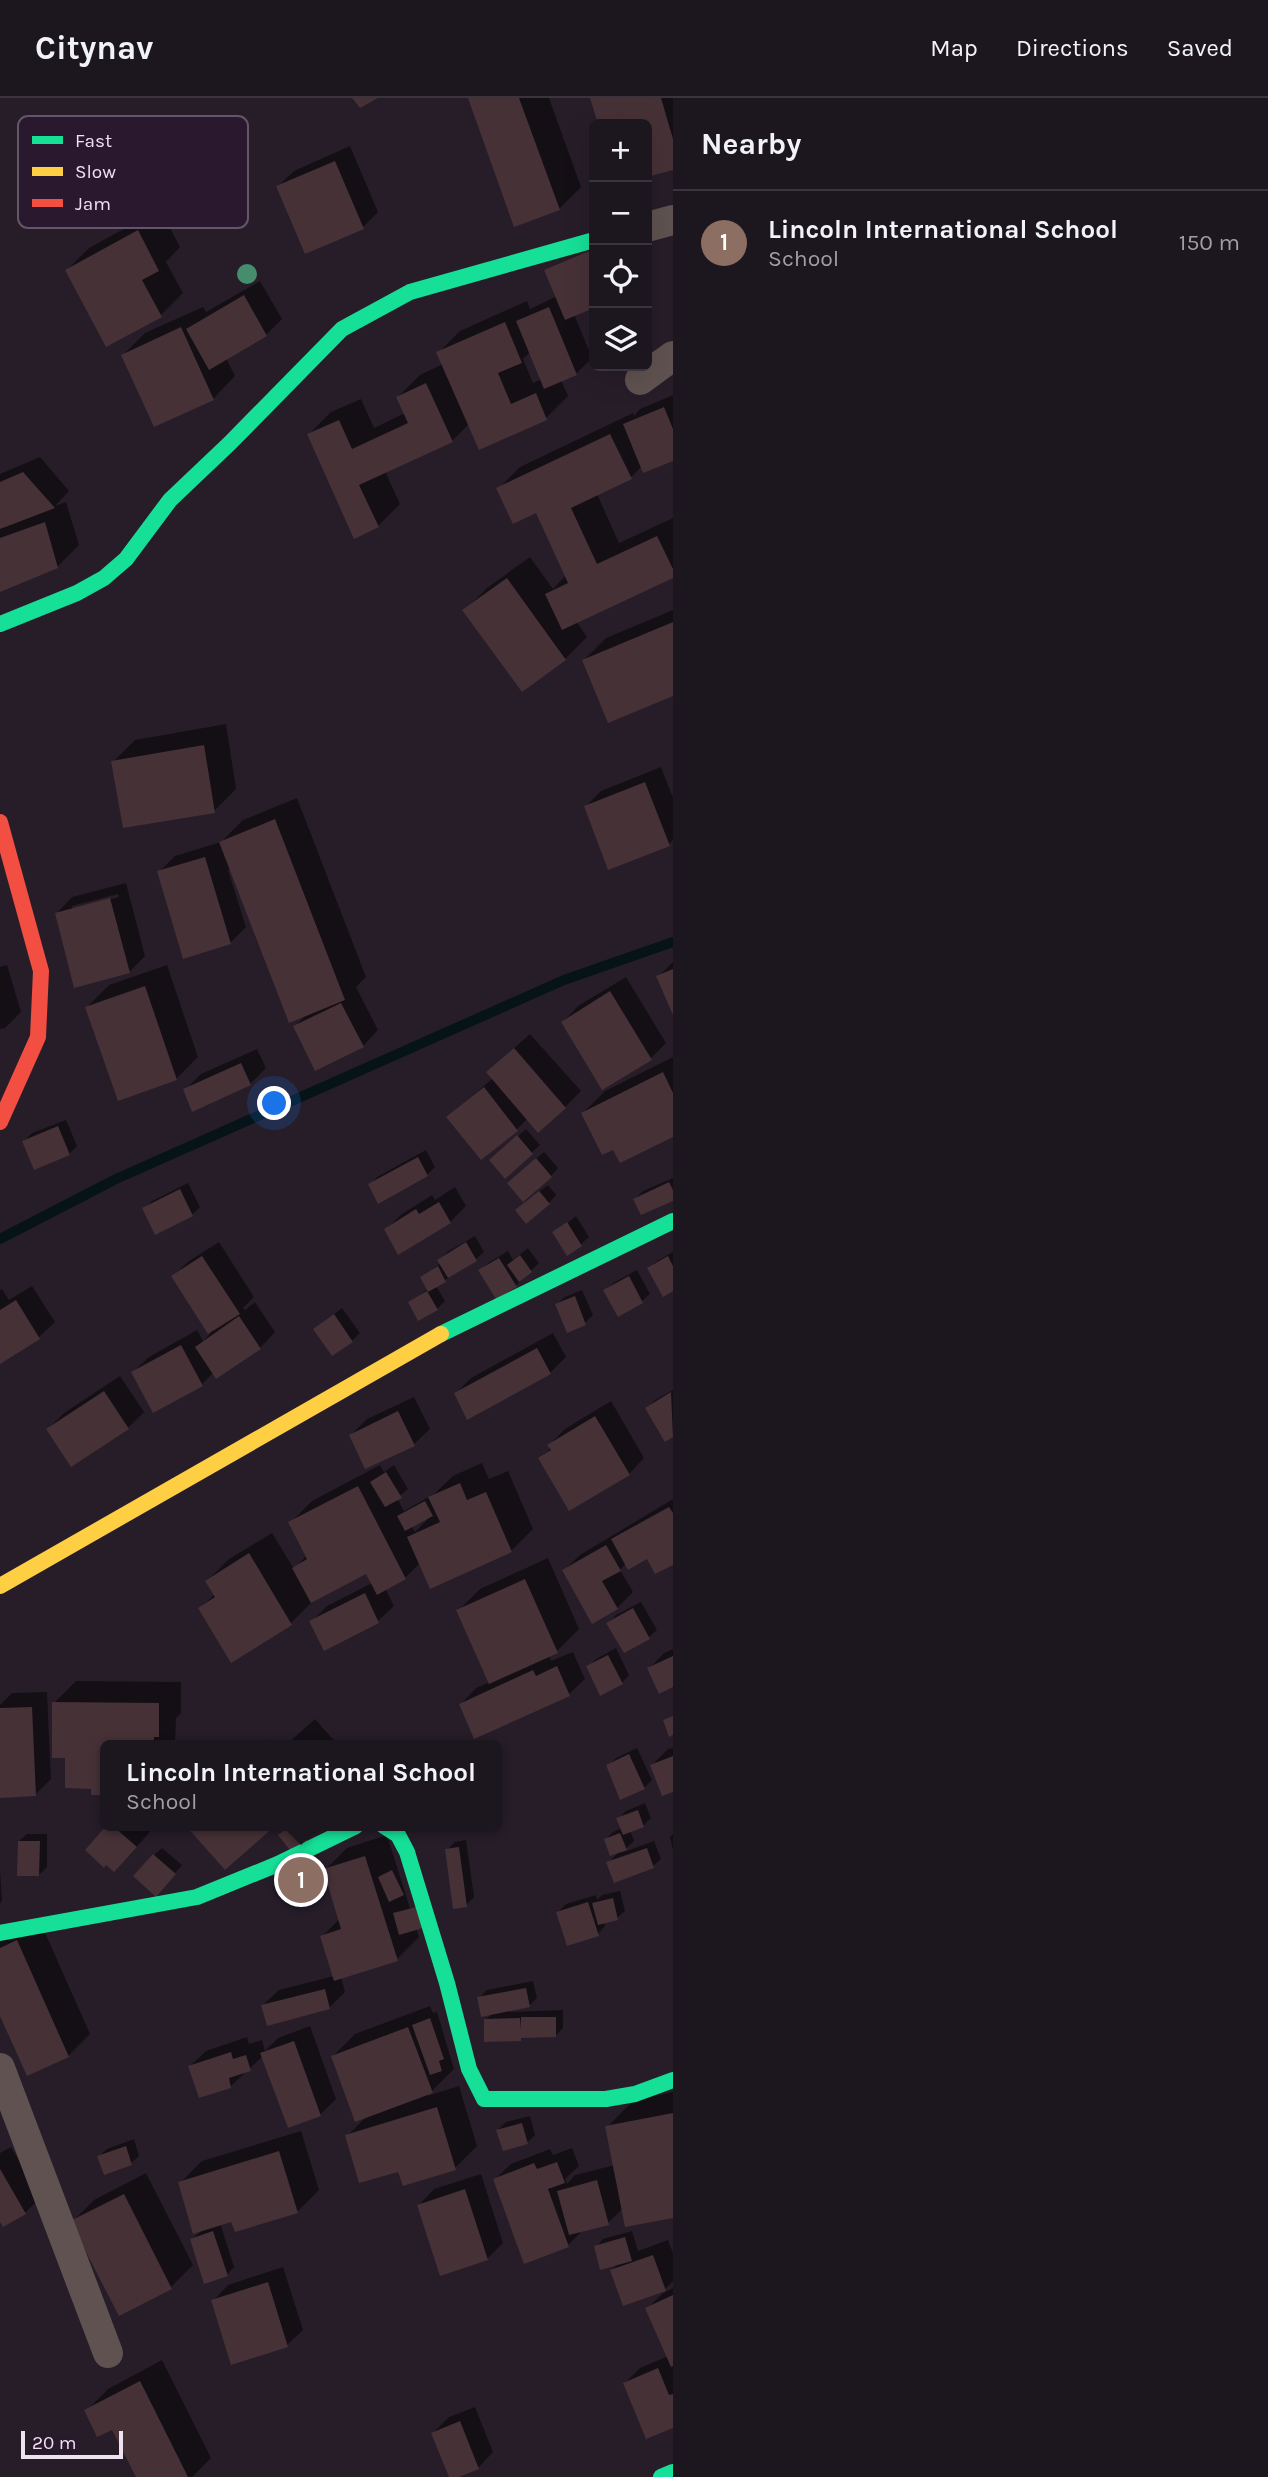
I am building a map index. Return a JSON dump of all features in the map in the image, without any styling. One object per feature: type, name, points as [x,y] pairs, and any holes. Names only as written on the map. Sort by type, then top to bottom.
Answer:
[{"type":"street","points":[[652,226],[673,220]]},
{"type":"street","points":[[0,624],[78,593],[104,578],[126,559],[170,500],[342,329],[410,292],[589,241]]},
{"type":"street","points":[[640,380],[673,356]]},
{"type":"street","points":[[0,822],[41,971],[38,1037],[0,1122]]},
{"type":"street","points":[[0,1586],[453,1327],[673,1221]]},
{"type":"street","points":[[0,1933],[197,1897],[278,1864],[346,1831]]},
{"type":"street","points":[[392,1831],[398,1835],[407,1852],[447,1983],[469,2069],[484,2099],[606,2099],[635,2094],[673,2081]]},
{"type":"street","points":[[0,2068],[108,2353]]},
{"type":"street","points":[[661,2477],[673,2472]]},
{"type":"building","points":[[352,98],[378,98],[360,108]]},
{"type":"building","points":[[468,98],[519,98],[560,210],[514,227]]},
{"type":"building","points":[[590,98],[661,98],[673,139],[673,170],[652,176],[652,119],[596,119]]},
{"type":"building","points":[[335,161],[364,229],[305,254],[276,186]]},
{"type":"building","points":[[138,230],[159,271],[142,280],[162,317],[106,347],[65,270]]},
{"type":"building","points":[[589,251],[589,310],[565,320],[544,270]]},
{"type":"building","points":[[244,295],[267,336],[209,370],[186,329]]},
{"type":"building","points":[[549,307],[577,375],[544,389],[516,321]]},
{"type":"building","points":[[505,322],[522,363],[498,373],[511,404],[536,393],[547,420],[479,450],[436,352]]},
{"type":"building","points":[[181,327],[214,400],[154,427],[121,355]]},
{"type":"building","points":[[426,383],[453,442],[359,485],[379,527],[354,539],[307,434],[339,420],[352,449],[408,423],[396,397]]},
{"type":"building","points":[[664,407],[673,429],[673,461],[643,473],[623,424]]},
{"type":"building","points":[[610,434],[632,479],[571,508],[597,564],[657,536],[673,569],[673,578],[562,630],[545,594],[568,583],[536,513],[513,524],[496,488]]},
{"type":"building","points":[[23,472],[55,508],[0,529],[0,482]]},
{"type":"building","points":[[45,522],[58,568],[0,592],[0,538]]},
{"type":"building","points":[[507,578],[566,660],[522,692],[462,610]]},
{"type":"building","points":[[673,622],[673,696],[608,723],[582,660]]},
{"type":"building","points":[[204,745],[215,813],[123,828],[111,761]]},
{"type":"building","points":[[645,782],[670,846],[608,870],[584,806]]},
{"type":"building","points":[[275,819],[345,1000],[289,1023],[219,842]]},
{"type":"building","points":[[205,857],[231,944],[183,959],[157,871]]},
{"type":"building","points":[[110,898],[130,973],[74,988],[55,913]]},
{"type":"building","points":[[673,969],[673,1015],[656,976]]},
{"type":"building","points":[[145,986],[177,1080],[118,1101],[85,1007]]},
{"type":"building","points":[[610,991],[652,1060],[602,1090],[561,1022]]},
{"type":"building","points":[[341,1003],[364,1047],[315,1071],[293,1026]]},
{"type":"building","points":[[514,1048],[566,1108],[538,1133],[486,1072]]},
{"type":"building","points":[[241,1063],[251,1085],[192,1112],[183,1089]]},
{"type":"building","points":[[663,1072],[673,1093],[673,1137],[620,1163],[613,1150],[602,1155],[581,1113]]},
{"type":"building","points":[[484,1087],[518,1131],[481,1160],[446,1117]]},
{"type":"building","points":[[58,1126],[70,1155],[34,1170],[22,1141]]},
{"type":"building","points":[[517,1135],[533,1154],[505,1179],[489,1160]]},
{"type":"building","points":[[418,1157],[428,1176],[378,1204],[368,1184]]},
{"type":"building","points":[[536,1158],[552,1177],[523,1202],[507,1183]]},
{"type":"building","points":[[669,1182],[673,1190],[673,1201],[641,1215],[633,1199]]},
{"type":"building","points":[[180,1189],[193,1216],[155,1235],[142,1208]]},
{"type":"building","points":[[539,1191],[550,1204],[526,1224],[515,1210]]},
{"type":"building","points":[[439,1202],[451,1223],[398,1255],[384,1229],[416,1209],[419,1214]]},
{"type":"building","points":[[567,1222],[582,1246],[567,1256],[552,1232]]},
{"type":"building","points":[[466,1242],[477,1261],[448,1278],[437,1260]]},
{"type":"building","points":[[520,1255],[532,1272],[519,1282],[507,1265]]},
{"type":"building","points":[[202,1256],[240,1314],[208,1334],[171,1276]]},
{"type":"building","points":[[668,1256],[673,1266],[673,1291],[663,1297],[647,1268]]},
{"type":"building","points":[[499,1258],[517,1287],[496,1299],[478,1270]]},
{"type":"building","points":[[438,1266],[446,1282],[428,1292],[420,1277]]},
{"type":"building","points":[[629,1276],[643,1303],[618,1317],[603,1290]]},
{"type":"building","points":[[427,1291],[438,1310],[418,1321],[408,1302]]},
{"type":"building","points":[[575,1296],[586,1325],[567,1333],[555,1304]]},
{"type":"building","points":[[16,1300],[40,1339],[0,1364],[0,1310]]},
{"type":"building","points":[[334,1314],[353,1342],[332,1356],[313,1329]]},
{"type":"building","points":[[239,1316],[261,1349],[216,1379],[195,1347]]},
{"type":"building","points":[[181,1345],[203,1386],[153,1413],[131,1372]]},
{"type":"building","points":[[537,1348],[551,1374],[467,1420],[454,1393]]},
{"type":"building","points":[[104,1391],[129,1429],[71,1467],[46,1429]]},
{"type":"building","points":[[671,1392],[673,1437],[665,1442],[645,1408]]},
{"type":"building","points":[[398,1411],[415,1446],[365,1469],[349,1435]]},
{"type":"building","points":[[595,1416],[630,1475],[569,1511],[538,1458],[551,1450],[547,1445]]},
{"type":"building","points":[[386,1472],[402,1498],[385,1507],[370,1482]]},
{"type":"building","points":[[460,1483],[467,1500],[486,1492],[512,1552],[430,1589],[407,1537],[440,1522],[428,1497]]},
{"type":"building","points":[[358,1486],[406,1579],[377,1595],[366,1574],[311,1603],[292,1568],[307,1559],[288,1522]]},
{"type":"building","points":[[425,1501],[433,1516],[405,1531],[397,1516]]},
{"type":"building","points":[[669,1507],[673,1513],[673,1565],[655,1574],[647,1559],[628,1570],[611,1539]]},
{"type":"building","points":[[606,1545],[621,1571],[602,1581],[618,1609],[592,1624],[562,1570]]},
{"type":"building","points":[[249,1553],[292,1625],[231,1663],[198,1608],[215,1597],[205,1581]]},
{"type":"building","points":[[525,1579],[558,1653],[489,1684],[456,1610]]},
{"type":"building","points":[[365,1593],[379,1623],[324,1651],[309,1621]]},
{"type":"building","points":[[633,1608],[650,1639],[624,1653],[606,1623]]},
{"type":"building","points":[[608,1655],[623,1684],[600,1696],[586,1666]]},
{"type":"building","points":[[673,1656],[673,1687],[659,1694],[647,1668]]},
{"type":"building","points":[[557,1666],[570,1696],[474,1739],[459,1704],[533,1670],[536,1676]]},
{"type":"building","points":[[52,1702],[159,1703],[159,1737],[154,1737],[154,1740],[100,1740],[100,1795],[91,1795],[91,1789],[65,1788],[65,1758],[52,1758]]},
{"type":"building","points":[[32,1707],[36,1796],[0,1798],[0,1708]]},
{"type":"building","points":[[673,1716],[673,1735],[669,1737],[663,1720]]},
{"type":"building","points":[[629,1754],[645,1789],[620,1800],[606,1765]]},
{"type":"building","points":[[673,1756],[673,1792],[662,1796],[650,1765]]},
{"type":"building","points":[[638,1810],[644,1827],[623,1835],[616,1818]]},
{"type":"building","points":[[102,1831],[119,1831],[137,1847],[114,1872],[106,1865],[104,1868],[85,1850]]},
{"type":"building","points":[[190,1831],[269,1831],[225,1870]]},
{"type":"building","points":[[283,1831],[300,1831],[308,1842],[293,1854],[278,1835]]},
{"type":"building","points":[[620,1833],[627,1850],[610,1856],[604,1839]]},
{"type":"building","points":[[18,1841],[40,1841],[39,1876],[17,1876]]},
{"type":"building","points":[[459,1847],[467,1907],[453,1909],[445,1849]]},
{"type":"building","points":[[647,1848],[654,1868],[614,1883],[606,1862]]},
{"type":"building","points":[[153,1854],[176,1874],[156,1897],[133,1876]]},
{"type":"building","points":[[365,1856],[398,1961],[334,1981],[320,1936],[341,1929],[323,1869]]},
{"type":"building","points":[[392,1870],[404,1895],[389,1902],[378,1877]]},
{"type":"building","points":[[613,1898],[618,1920],[598,1925],[592,1903]]},
{"type":"building","points":[[588,1902],[599,1936],[567,1946],[556,1912]]},
{"type":"building","points":[[416,1907],[423,1928],[399,1935],[393,1913]]},
{"type":"building","points":[[17,1940],[69,2057],[27,2076],[0,2016],[0,1948]]},
{"type":"building","points":[[526,1988],[530,2007],[481,2017],[477,1997]]},
{"type":"building","points":[[325,1989],[330,2009],[267,2026],[261,2005]]},
{"type":"building","points":[[521,2017],[556,2017],[556,2037],[484,2042],[484,2019],[520,2018],[521,2030]]},
{"type":"building","points":[[430,2018],[444,2059],[439,2061],[442,2071],[430,2075],[412,2025]]},
{"type":"building","points":[[408,2027],[433,2093],[355,2122],[331,2056]]},
{"type":"building","points":[[294,2041],[321,2116],[288,2128],[260,2053]]},
{"type":"building","points":[[231,2052],[233,2059],[246,2055],[251,2071],[229,2078],[231,2088],[199,2098],[188,2066]]},
{"type":"building","points":[[437,2107],[456,2170],[403,2186],[398,2172],[359,2183],[345,2135]]},
{"type":"building","points":[[673,2113],[673,2218],[625,2227],[605,2126]]},
{"type":"building","points":[[522,2123],[528,2144],[503,2151],[496,2130]]},
{"type":"building","points":[[126,2146],[132,2165],[104,2175],[97,2156]]},
{"type":"building","points":[[279,2151],[298,2213],[235,2232],[231,2222],[193,2234],[178,2182]]},
{"type":"building","points":[[557,2162],[565,2183],[548,2189],[569,2247],[524,2264],[493,2179],[534,2163],[537,2169]]},
{"type":"building","points":[[0,2169],[26,2214],[3,2227],[0,2222]]},
{"type":"building","points":[[597,2180],[609,2225],[569,2235],[557,2191]]},
{"type":"building","points":[[465,2189],[488,2260],[440,2276],[417,2205]]},
{"type":"building","points":[[124,2194],[172,2289],[119,2316],[70,2221]]},
{"type":"building","points":[[213,2231],[228,2276],[204,2284],[190,2239]]},
{"type":"building","points":[[625,2237],[632,2261],[600,2270],[594,2246]]},
{"type":"building","points":[[653,2255],[666,2291],[623,2306],[610,2270]]},
{"type":"building","points":[[268,2282],[288,2347],[231,2365],[211,2300]]},
{"type":"building","points":[[673,2295],[673,2366],[671,2367],[645,2308]]},
{"type":"building","points":[[658,2368],[669,2395],[673,2394],[673,2428],[646,2439],[623,2383]]},
{"type":"building","points":[[140,2381],[188,2477],[136,2477],[112,2430],[97,2437],[84,2410]]},
{"type":"building","points":[[460,2421],[479,2469],[459,2477],[449,2477],[431,2433]]},
{"type":"waterway","points":[[0,1239],[116,1179],[564,980],[673,942]]},
{"type":"traffic: fast","points":[[0,624],[77,593],[104,578],[126,559],[170,500],[342,329],[410,292],[589,241]]},
{"type":"traffic: fast","points":[[441,1334],[673,1221]]},
{"type":"traffic: fast","points":[[0,1933],[197,1897],[278,1864],[346,1831]]},
{"type":"traffic: fast","points":[[392,1831],[398,1835],[407,1852],[447,1983],[469,2069],[484,2099],[606,2099],[635,2094],[673,2080]]},
{"type":"traffic: fast","points":[[661,2477],[673,2472]]},
{"type":"traffic: slow","points":[[0,1586],[441,1334]]},
{"type":"traffic: jam","points":[[0,822],[41,971],[38,1037],[0,1122]]},
{"type":"place","name":"Lincoln International School","points":[[301,1880]]}]
